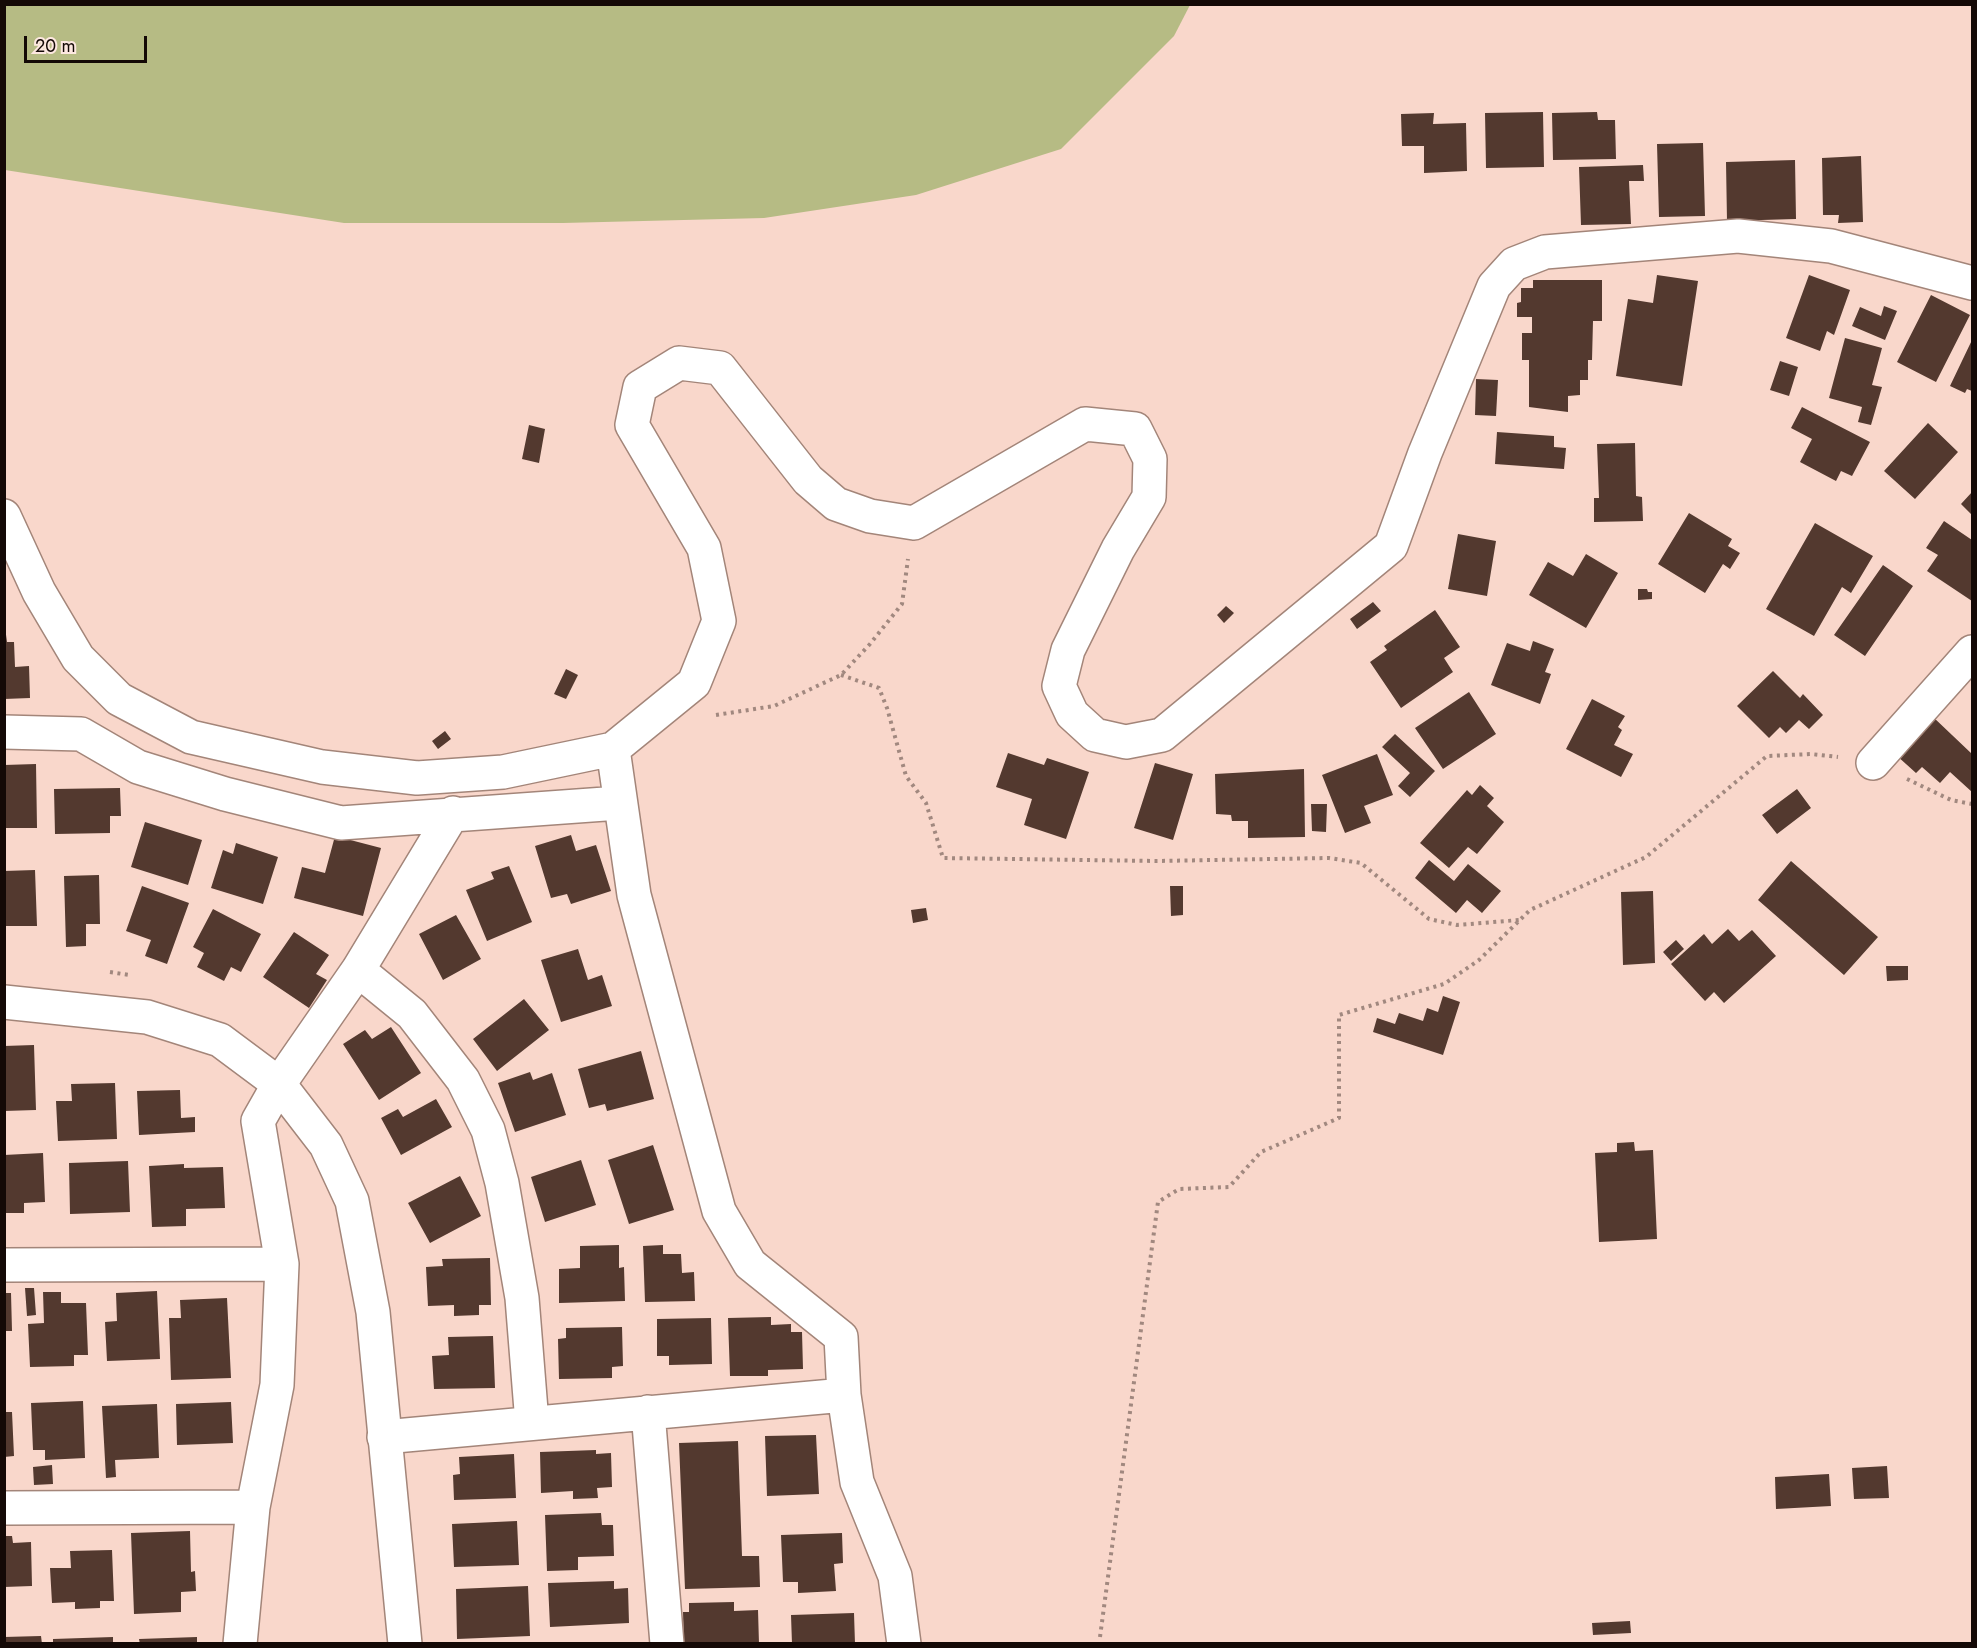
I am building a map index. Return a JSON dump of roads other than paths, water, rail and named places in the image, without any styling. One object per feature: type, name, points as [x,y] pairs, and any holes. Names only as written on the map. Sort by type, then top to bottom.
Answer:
[{"type":"street","points":[[4,516],[39,592],[78,658],[119,699],[191,737],[322,766],[417,778],[503,772],[613,749],[694,683],[719,621],[704,548],[632,425],[640,387],[679,363],[720,368],[808,480],[836,504],[870,516],[914,523],[1085,424],[1135,429],[1150,459],[1149,497],[1118,549],[1068,650],[1059,686],[1072,714],[1095,735],[1126,742],[1162,735],[1391,546],[1425,453],[1494,286],[1514,264],[1545,252],[1738,236],[1831,246],[1972,283]]},
{"type":"street","points":[[1873,763],[1972,652]]},
{"type":"street","points":[[4,732],[81,734],[138,768],[225,794],[341,823],[453,813],[619,803]]},
{"type":"street","points":[[613,749],[634,895],[719,1211],[750,1264],[841,1337],[844,1395],[857,1482],[895,1576],[904,1644]]},
{"type":"street","points":[[240,1644],[253,1507],[277,1385],[282,1264],[258,1121],[279,1084],[358,970],[453,813]]},
{"type":"street","points":[[358,970],[412,1014],[463,1080],[488,1130],[502,1183],[522,1298],[532,1423]]},
{"type":"street","points":[[4,1002],[147,1017],[220,1040],[279,1084],[326,1145],[352,1201],[373,1312],[405,1644]]},
{"type":"street","points":[[4,1265],[282,1264]]},
{"type":"street","points":[[384,1437],[844,1395]]},
{"type":"street","points":[[648,1413],[666,1644]]},
{"type":"street","points":[[4,1508],[253,1507]]}]
